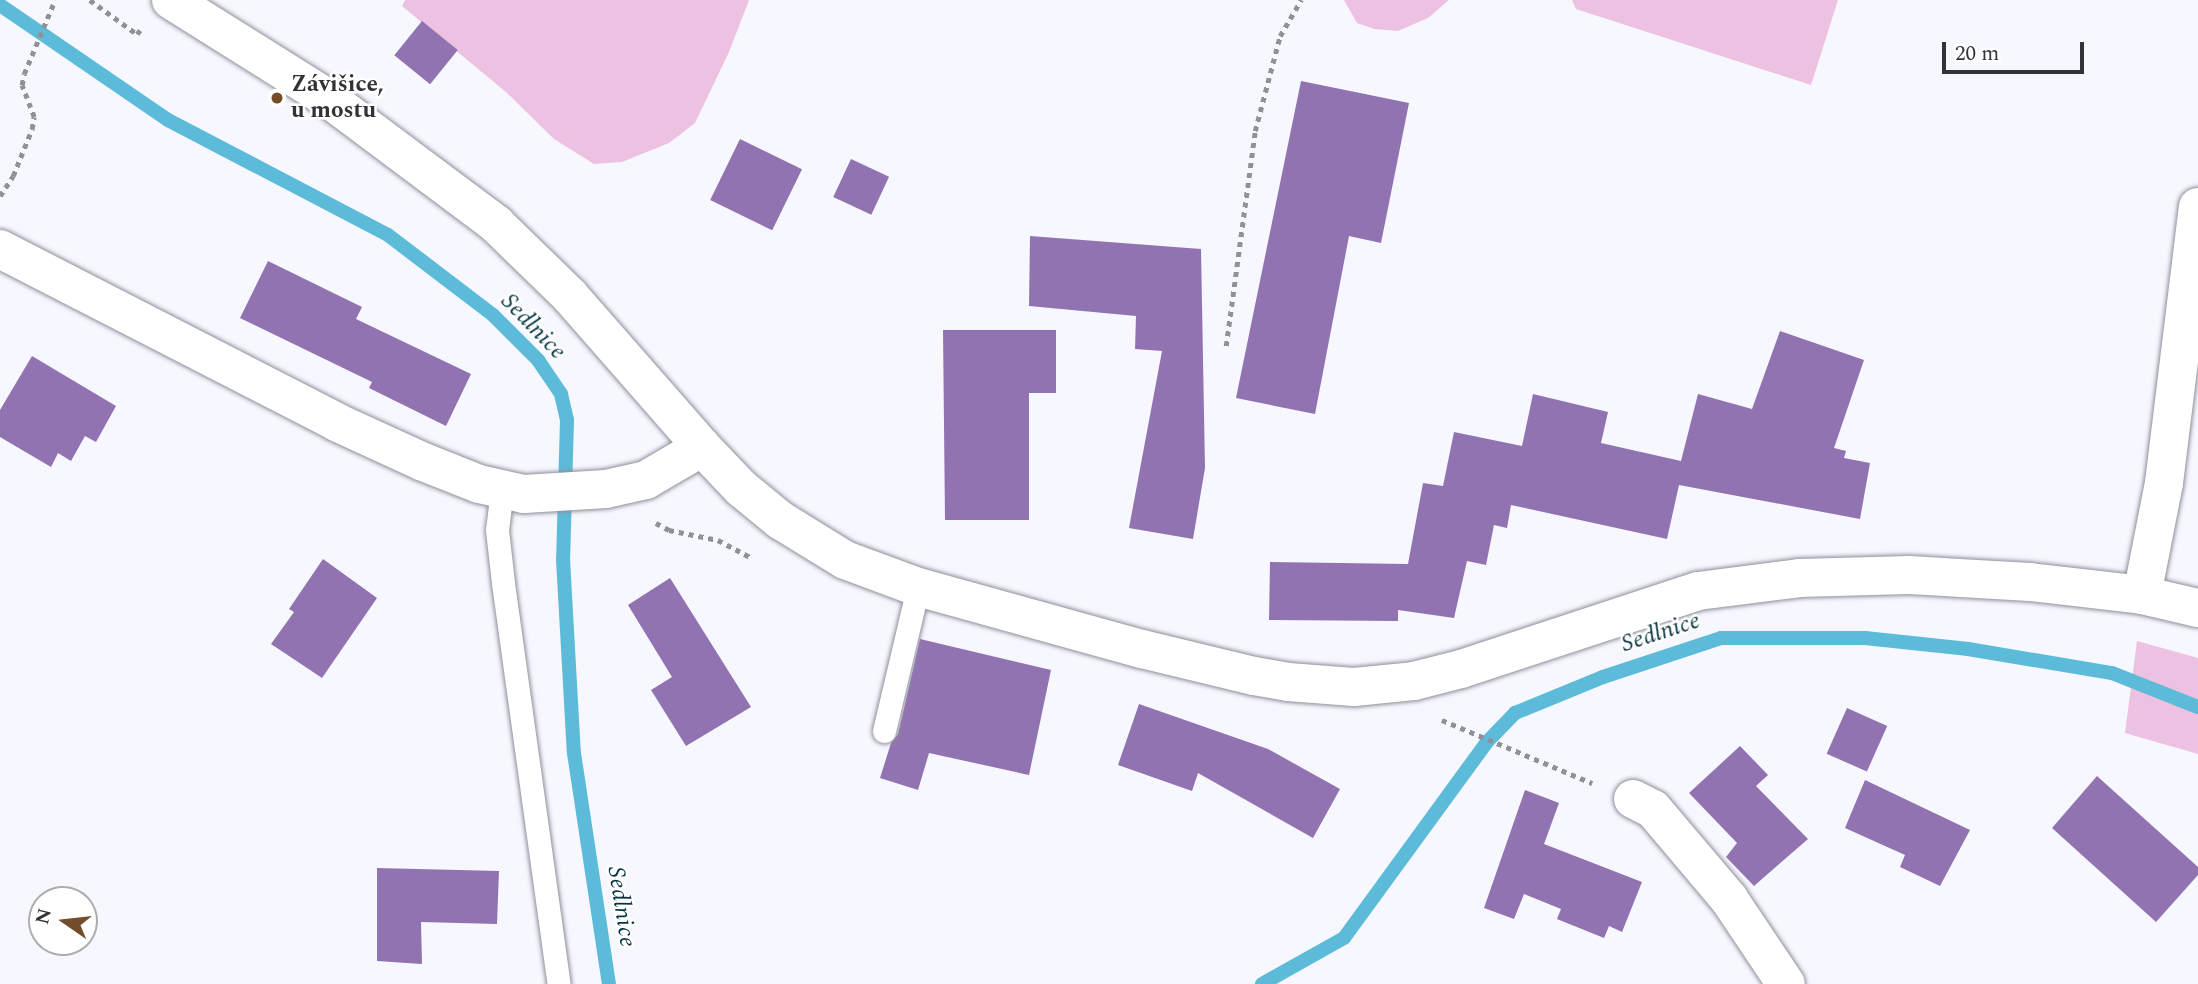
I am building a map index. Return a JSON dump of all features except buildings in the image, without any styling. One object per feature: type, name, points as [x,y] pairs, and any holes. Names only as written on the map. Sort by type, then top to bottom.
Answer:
[{"type":"main road","points":[[171,0],[329,99],[496,224],[569,295],[741,488],[810,541],[845,560],[918,587],[1094,637],[1242,673],[1288,682],[1354,687],[1414,681],[1461,669],[1655,603],[1748,583],[1852,575],[1909,575],[2078,586],[2142,595],[2198,608]]},
{"type":"main road","points":[[2142,595],[2164,483],[2198,207]]},
{"type":"main road","points":[[0,249],[336,422],[421,461],[513,492],[577,493],[634,484],[660,473],[702,447]]},
{"type":"main road","points":[[1633,799],[1653,809],[1729,899],[1786,984]]},
{"type":"lane","points":[[513,492],[497,530],[559,984]]},
{"type":"lane","points":[[884,731],[918,587]]},
{"type":"path","points":[[0,196],[13,176],[32,129],[34,117],[22,85],[24,74],[55,0]]},
{"type":"path","points":[[1226,346],[1255,131],[1280,36],[1301,0]]},
{"type":"path","points":[[1451,724],[1547,766]]},
{"type":"shaded area","points":[[405,0],[749,0],[729,52],[695,123],[669,143],[622,162],[594,164],[554,139],[506,92],[402,6]]},
{"type":"shaded area","points":[[1344,0],[1449,0],[1428,18],[1398,31],[1374,29],[1357,23]]},
{"type":"shaded area","points":[[1572,0],[1838,0],[1811,85],[1576,9]]},
{"type":"shaded area","points":[[2137,641],[2198,658],[2198,754],[2125,733]]},
{"type":"waterway","name":"Sedlnice","points":[[0,5],[168,120],[388,235],[493,315],[538,360],[561,394],[567,420],[563,559],[574,753],[609,984]]},
{"type":"waterway","name":"Sedlnice","points":[[1262,984],[1344,938],[1486,743],[1515,713],[1603,677],[1721,638],[1865,638],[1968,649],[2112,673],[2198,707]]},
{"type":"place","name":"Závišice, u mostu","points":[[277,98]]}]
